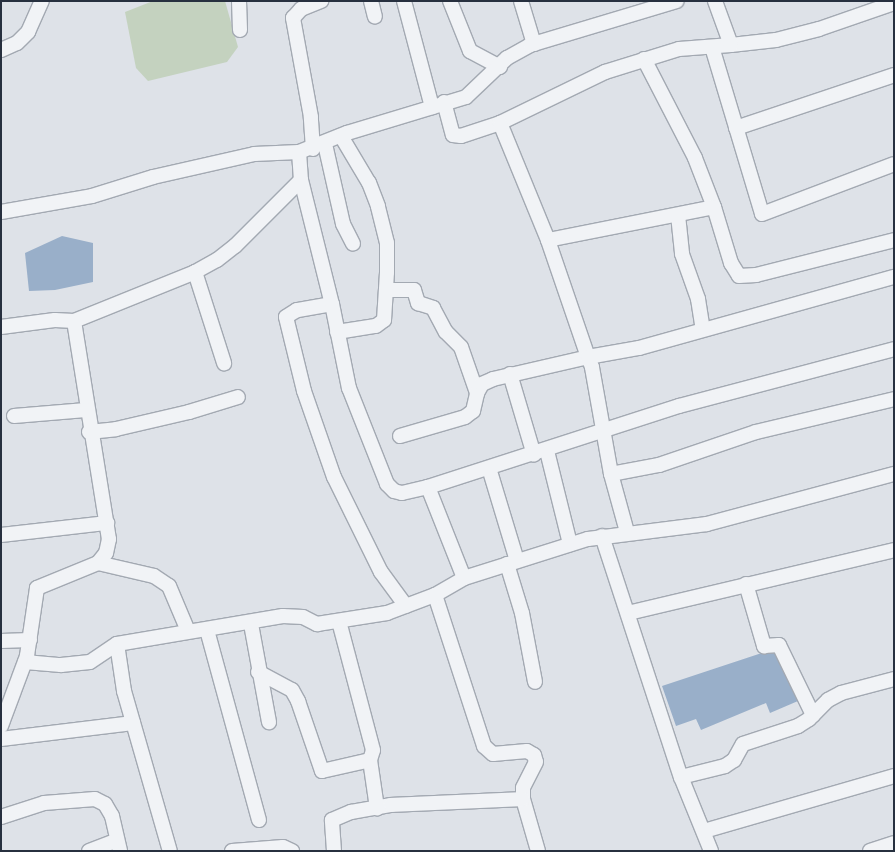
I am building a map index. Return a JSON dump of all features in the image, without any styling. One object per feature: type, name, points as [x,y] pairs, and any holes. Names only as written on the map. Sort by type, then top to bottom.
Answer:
[{"type":"street","points":[[1,50],[16,43],[28,32],[42,1]]},
{"type":"street","points":[[239,1],[240,30]]},
{"type":"street","points":[[321,1],[301,9],[293,18],[311,117],[343,224],[353,244]]},
{"type":"street","points":[[371,1],[375,18]]},
{"type":"street","points":[[404,1],[438,104],[453,135],[460,136],[500,123],[605,72],[679,48],[730,46],[776,40],[819,29],[894,3]]},
{"type":"street","points":[[450,1],[470,51],[500,68]]},
{"type":"street","points":[[521,1],[534,44]]},
{"type":"street","points":[[715,1],[730,46]]},
{"type":"street","points":[[1,212],[92,196],[153,177],[254,154],[299,152],[319,146],[341,136],[438,104],[466,97],[500,68],[507,58],[534,44],[628,7],[673,2]]},
{"type":"street","points":[[712,46],[762,214],[894,164]]},
{"type":"street","points":[[644,59],[696,158],[714,207],[731,263],[739,276],[756,275],[894,240]]},
{"type":"street","points":[[736,128],[894,75]]},
{"type":"street","points":[[500,123],[548,240],[592,367],[611,474],[627,532]]},
{"type":"street","points":[[337,332],[381,324],[386,316],[387,243],[378,206],[369,183],[341,136]]},
{"type":"street","points":[[299,152],[301,180],[332,304],[349,388],[388,484],[394,491],[402,493],[428,487],[604,433],[758,383],[894,349]]},
{"type":"street","points":[[1,327],[55,320],[74,321],[195,272],[235,246],[301,180]]},
{"type":"street","points":[[548,240],[714,207]]},
{"type":"street","points":[[678,215],[682,254],[698,299],[703,329]]},
{"type":"street","points":[[195,272],[224,363]]},
{"type":"street","points":[[400,436],[465,417],[473,411],[477,393],[482,384],[510,374],[588,357],[639,348],[894,277]]},
{"type":"street","points":[[386,290],[414,290],[418,303],[433,308],[446,332],[461,347],[477,393]]},
{"type":"street","points":[[332,304],[297,310],[286,316],[304,391],[334,477],[381,572],[406,606]]},
{"type":"street","points":[[1,726],[25,662],[30,640],[37,588],[98,563],[106,553],[107,523],[89,432],[74,321]]},
{"type":"street","points":[[510,374],[540,453],[570,544]]},
{"type":"street","points":[[89,432],[116,429],[189,412],[238,397]]},
{"type":"street","points":[[611,474],[659,465],[756,432],[894,399]]},
{"type":"street","points":[[14,416],[86,410]]},
{"type":"street","points":[[489,468],[512,562],[535,682]]},
{"type":"street","points":[[25,662],[61,665],[90,662],[117,644],[188,630],[207,630],[250,624],[283,616],[303,617],[317,624],[387,613],[435,595],[464,578],[570,544],[602,536],[627,532],[707,524],[894,474]]},
{"type":"street","points":[[428,487],[464,578]]},
{"type":"street","points":[[1,535],[107,523]]},
{"type":"street","points":[[602,536],[680,777],[704,831],[708,850]]},
{"type":"street","points":[[628,613],[746,584],[893,554]]},
{"type":"street","points":[[98,563],[154,576],[169,586],[188,630]]},
{"type":"street","points":[[746,584],[764,646],[779,645],[813,715]]},
{"type":"street","points":[[435,595],[484,746],[493,754],[527,751],[534,755],[536,762],[523,788],[523,799],[538,851]]},
{"type":"street","points":[[339,621],[373,750],[370,760],[377,808]]},
{"type":"street","points":[[250,624],[258,672],[269,722]]},
{"type":"street","points":[[207,630],[259,820]]},
{"type":"street","points":[[1,641],[30,640]]},
{"type":"street","points":[[117,644],[133,723],[170,851]]},
{"type":"street","points":[[258,672],[292,690],[298,701],[322,771],[370,760]]},
{"type":"street","points":[[680,777],[725,766],[734,760],[743,744],[798,726],[813,715],[828,700],[841,693],[894,679]]},
{"type":"street","points":[[1,739],[133,723]]},
{"type":"street","points":[[704,831],[894,776]]},
{"type":"street","points":[[1,817],[44,803],[95,799],[105,804],[112,816],[118,846],[89,851]]},
{"type":"street","points":[[334,851],[332,820],[351,812],[377,808],[523,799]]},
{"type":"street","points":[[870,851],[894,844]]},
{"type":"street","points":[[232,851],[283,847],[292,851]]},
{"type":"green space","points":[[153,1],[225,1],[238,47],[227,62],[148,81],[136,68],[125,12]]},
{"type":"water","points":[[62,236],[93,243],[93,282],[55,290],[29,291],[25,253]]},
{"type":"water","points":[[768,651],[775,654],[798,701],[770,713],[766,703],[701,730],[696,719],[676,726],[662,686]]}]
